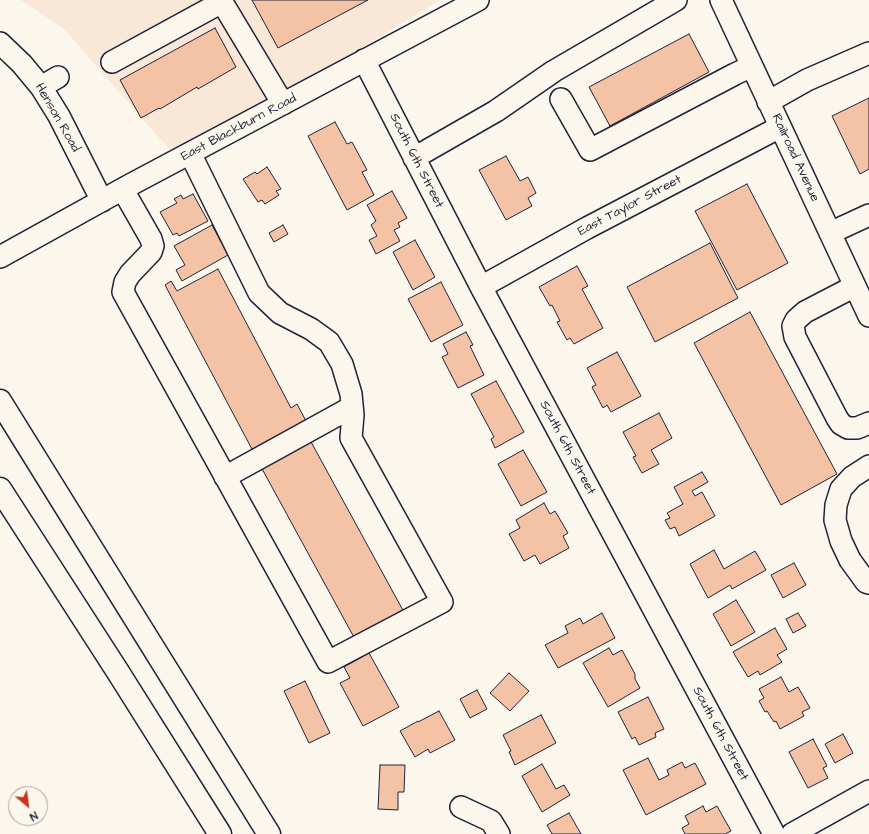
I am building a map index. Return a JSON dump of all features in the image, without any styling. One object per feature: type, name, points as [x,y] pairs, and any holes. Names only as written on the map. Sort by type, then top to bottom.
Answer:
[{"type":"highway","points":[[0,401],[269,834]]},
{"type":"highway","points":[[0,489],[220,834]]},
{"type":"street","name":"East Blackburn Road","points":[[1,256],[190,153],[478,0]]},
{"type":"street","points":[[414,158],[496,111],[554,71],[676,0]]},
{"type":"street","name":"Railroad Avenue","points":[[721,0],[869,316]]},
{"type":"street","points":[[112,62],[222,2],[283,104]]},
{"type":"street","name":"Henson Road","points":[[0,43],[22,64],[49,82],[59,116],[102,201]]},
{"type":"street","points":[[768,102],[808,80],[869,53]]},
{"type":"street","name":"South 6th Street","points":[[364,60],[481,287],[774,834]]},
{"type":"street","points":[[561,99],[590,150],[728,77],[752,66]]},
{"type":"street","name":"East Taylor Street","points":[[481,287],[587,228],[780,128]]},
{"type":"street","points":[[123,190],[151,239],[153,246],[151,252],[124,282],[123,292],[328,662],[442,602],[351,438],[351,394],[342,364],[329,342],[280,313],[259,293],[190,153]]},
{"type":"street","points":[[830,233],[869,215]]},
{"type":"street","points":[[855,286],[805,312],[796,320],[793,326],[795,337],[836,418],[841,424],[848,428],[857,428],[869,423]]},
{"type":"street","points":[[225,476],[352,407]]},
{"type":"street","points":[[869,466],[852,477],[841,489],[836,504],[835,520],[841,541],[850,560],[866,582],[869,583]]},
{"type":"street","points":[[792,834],[869,791]]},
{"type":"street","points":[[461,807],[491,821],[499,834]]},
{"type":"shaded area","points":[[21,0],[440,0],[178,159],[64,29]]},
{"type":"building","points":[[252,0],[368,0],[278,48]]},
{"type":"building","points":[[215,28],[236,67],[198,89],[197,87],[160,109],[159,108],[141,118],[120,80]]},
{"type":"building","points":[[689,34],[709,72],[610,126],[589,87]]},
{"type":"building","points":[[869,98],[869,169],[860,174],[832,116]]},
{"type":"building","points":[[335,122],[347,144],[352,142],[367,170],[362,172],[374,195],[347,210],[308,136]]},
{"type":"building","points":[[506,156],[520,181],[528,177],[536,193],[528,198],[532,206],[506,220],[479,170]]},
{"type":"building","points":[[267,167],[281,189],[276,191],[279,195],[265,204],[262,200],[258,202],[243,179],[255,172],[257,174]]},
{"type":"building","points":[[747,184],[788,263],[737,290],[695,211]]},
{"type":"building","points":[[392,191],[407,218],[398,223],[400,227],[394,230],[400,241],[376,254],[369,240],[377,236],[371,225],[376,221],[367,205]]},
{"type":"building","points":[[193,194],[208,221],[179,236],[177,233],[173,235],[160,212],[177,203],[174,199],[181,195],[183,199]]},
{"type":"building","points":[[212,225],[228,255],[182,281],[176,270],[185,265],[174,246]]},
{"type":"building","points":[[283,225],[288,234],[274,242],[269,233]]},
{"type":"building","points":[[415,240],[435,277],[413,290],[393,252]]},
{"type":"building","points":[[710,243],[738,298],[655,342],[627,287]]},
{"type":"building","points":[[577,266],[588,286],[582,289],[603,328],[574,344],[570,338],[567,340],[557,322],[560,321],[552,305],[550,306],[539,287]]},
{"type":"building","points":[[218,269],[291,408],[297,404],[306,421],[254,453],[165,285],[171,281],[177,291]]},
{"type":"building","points":[[441,282],[463,325],[431,342],[408,299]]},
{"type":"building","points":[[750,312],[837,474],[781,505],[694,343]]},
{"type":"building","points":[[466,332],[473,345],[470,346],[484,375],[458,388],[442,357],[448,354],[443,344]]},
{"type":"building","points":[[617,352],[641,396],[611,412],[607,405],[603,408],[592,387],[596,385],[587,368]]},
{"type":"building","points":[[496,381],[524,432],[495,448],[491,439],[494,437],[471,394]]},
{"type":"building","points":[[659,413],[672,438],[651,450],[659,464],[642,473],[633,457],[636,456],[623,432]]},
{"type":"building","points":[[310,440],[405,614],[356,641],[261,467]]},
{"type":"building","points":[[523,450],[547,492],[521,506],[498,464]]},
{"type":"building","points":[[702,472],[708,482],[692,491],[695,496],[702,492],[715,516],[679,536],[675,527],[670,529],[665,520],[670,518],[667,513],[683,504],[674,487]]},
{"type":"building","points":[[544,503],[550,514],[555,511],[568,533],[563,536],[569,548],[540,564],[535,555],[524,561],[509,534],[520,528],[516,520]]},
{"type":"building","points":[[714,550],[724,569],[755,551],[766,570],[732,589],[730,585],[708,598],[690,564]]},
{"type":"building","points":[[794,563],[806,585],[783,598],[771,575]]},
{"type":"building","points":[[736,600],[755,632],[731,646],[713,614]]},
{"type":"building","points":[[602,613],[615,638],[558,668],[545,645],[568,633],[565,626],[580,618],[583,624]]},
{"type":"building","points":[[798,613],[806,626],[793,633],[786,619]]},
{"type":"building","points":[[775,628],[787,649],[777,655],[782,662],[760,675],[758,671],[748,677],[733,652]]},
{"type":"building","points":[[609,648],[613,655],[622,650],[635,674],[635,679],[640,688],[608,707],[583,663]]},
{"type":"building","points":[[369,653],[399,707],[363,726],[340,683],[350,678],[344,667]]},
{"type":"building","points":[[509,673],[529,691],[510,711],[490,693]]},
{"type":"building","points":[[781,677],[789,692],[798,687],[810,708],[802,712],[804,716],[780,729],[776,721],[774,722],[767,711],[765,712],[759,701],[764,698],[759,689]]},
{"type":"building","points":[[305,681],[330,733],[309,743],[284,691]]},
{"type":"building","points":[[477,690],[487,709],[470,718],[460,699]]},
{"type":"building","points":[[648,697],[664,729],[655,733],[656,737],[639,745],[635,737],[632,739],[618,712]]},
{"type":"building","points":[[439,711],[455,740],[430,753],[428,749],[415,757],[400,731]]},
{"type":"building","points":[[541,715],[556,743],[515,765],[509,752],[511,751],[503,735]]},
{"type":"building","points":[[843,734],[853,753],[835,763],[825,744]]},
{"type":"building","points":[[813,739],[827,766],[823,768],[828,778],[808,788],[789,752]]},
{"type":"building","points":[[648,758],[659,780],[669,775],[667,770],[682,762],[685,768],[695,763],[706,784],[646,815],[623,770]]},
{"type":"building","points":[[542,764],[556,789],[564,785],[570,795],[542,812],[522,776]]},
{"type":"building","points":[[380,765],[405,765],[404,792],[398,792],[398,810],[378,809]]},
{"type":"building","points":[[703,806],[706,812],[717,806],[731,831],[725,834],[685,834],[682,828],[689,824],[685,816]]},
{"type":"building","points":[[569,813],[581,834],[552,834],[547,825]]}]
